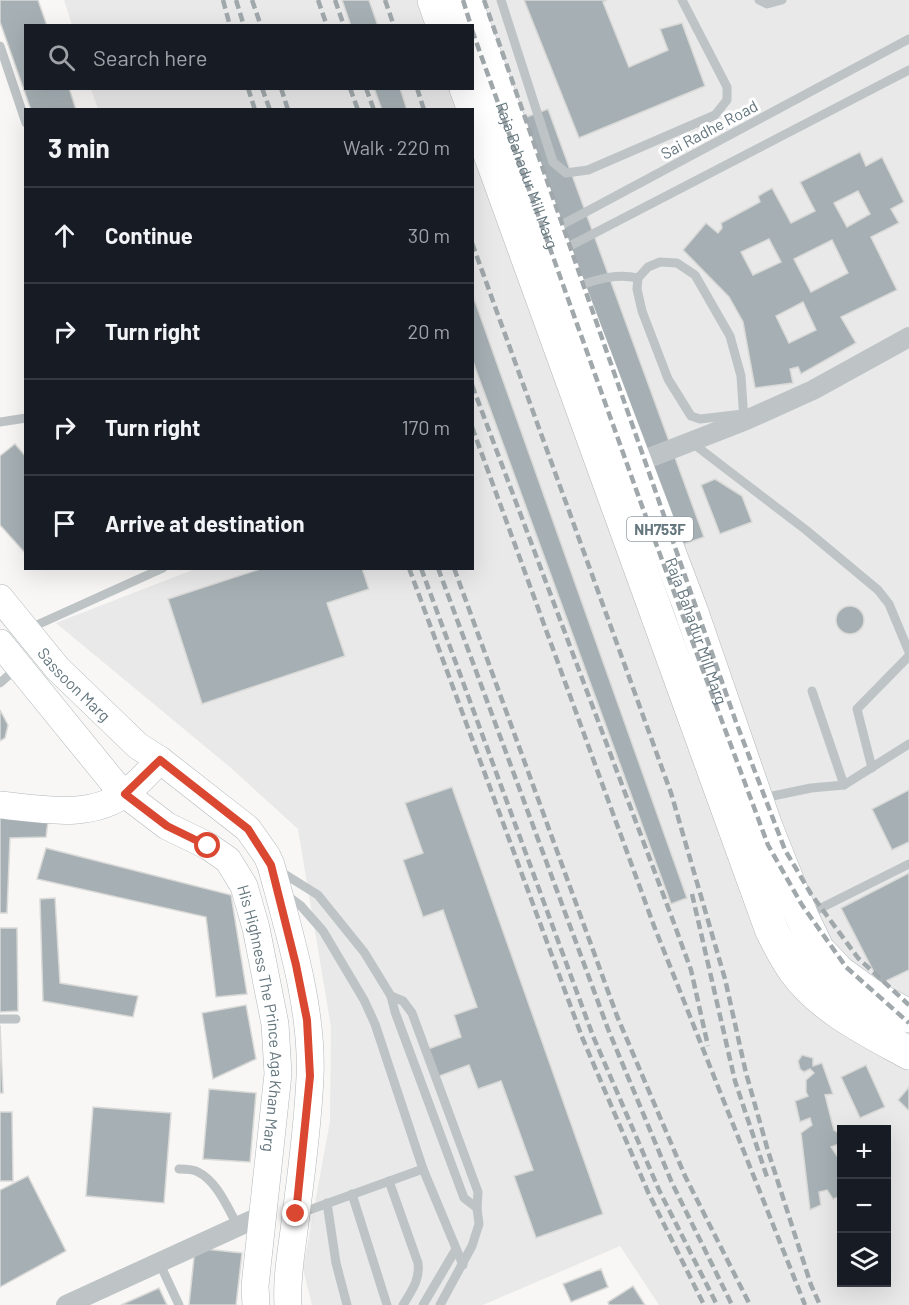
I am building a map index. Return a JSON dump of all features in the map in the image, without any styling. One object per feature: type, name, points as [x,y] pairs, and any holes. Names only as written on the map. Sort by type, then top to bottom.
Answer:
[{"type":"highway","points":[[434,0],[442,24]]},
{"type":"highway","name":"Raja Bahadur Mill Marg","points":[[465,0],[472,24]]},
{"type":"highway","name":"Raja Bahadur Mill Marg","points":[[474,30],[539,248],[772,931],[795,971],[818,996],[855,1022],[909,1053]]},
{"type":"highway","name":"Raja Bahadur Mill Marg","points":[[467,90],[539,248],[569,288],[691,610],[766,826],[802,917],[818,950],[839,972],[872,996],[909,1016]]},
{"type":"main road","name":"Sassoon Marg","points":[[0,598],[58,669],[138,746],[160,760]]},
{"type":"main road","name":"Sassoon Marg","points":[[7,662],[42,695],[125,794]]},
{"type":"main road","points":[[0,805],[63,812],[94,808],[125,794],[160,760]]},
{"type":"main road","name":"His Highness The Prince Aga Khan Marg","points":[[160,760],[248,829],[274,877],[296,965],[307,1020],[310,1076],[287,1286],[288,1305]]},
{"type":"main road","name":"His Highness The Prince Aga Khan Marg","points":[[125,794],[167,826],[208,846],[228,860],[244,886],[256,928],[275,1024],[278,1074],[255,1286],[256,1305]]},
{"type":"street","points":[[636,463],[813,390],[909,337]]},
{"type":"street","points":[[66,1305],[263,1215]]},
{"type":"lane","points":[[501,0],[553,162],[566,173],[588,171],[715,115],[727,100],[727,87],[682,0]]},
{"type":"lane","points":[[759,0],[767,4],[782,0]]},
{"type":"lane","name":"Sai Radhe Road","points":[[539,248],[581,216],[909,39]]},
{"type":"lane","points":[[0,46],[24,117]]},
{"type":"lane","points":[[539,248],[909,70]]},
{"type":"lane","points":[[660,262],[677,263],[695,275],[730,336],[741,376],[744,417],[700,419],[691,416],[668,379],[642,311],[637,289],[638,278],[648,267],[660,262]]},
{"type":"lane","points":[[569,288],[607,277],[626,275],[638,278]]},
{"type":"lane","points":[[0,422],[24,418]]},
{"type":"lane","points":[[691,442],[806,530],[878,590],[890,604],[909,654],[857,709],[872,768]]},
{"type":"lane","points":[[26,630],[159,570]]},
{"type":"lane","points":[[812,691],[844,786]]},
{"type":"lane","points":[[757,799],[811,788],[844,786],[909,744]]},
{"type":"lane","points":[[802,917],[909,864]]},
{"type":"lane","points":[[274,877],[318,895],[364,952],[391,996],[464,1198],[477,1208]]},
{"type":"lane","points":[[274,877],[323,931],[364,999],[375,1024],[423,1169],[463,1265]]},
{"type":"lane","points":[[391,996],[403,1001],[412,1012],[478,1192],[479,1224],[472,1246],[440,1305]]},
{"type":"lane","points":[[0,1019],[16,1019]]},
{"type":"lane","points":[[179,1169],[198,1172],[210,1182],[220,1194],[238,1226]]},
{"type":"lane","points":[[296,1214],[423,1169]]},
{"type":"lane","points":[[389,1181],[418,1263],[419,1274],[416,1284],[403,1305]]},
{"type":"lane","points":[[352,1194],[387,1305]]},
{"type":"lane","points":[[327,1203],[336,1263],[347,1305]]},
{"type":"lane","points":[[423,1305],[456,1249]]},
{"type":"lane","points":[[159,1262],[179,1305]]},
{"type":"shaded area","points":[[64,0],[909,0],[909,1305],[659,1305],[620,1246],[483,1305],[312,1305],[303,1269],[330,1121],[331,1027],[298,829],[231,768],[56,623],[192,570],[474,570],[474,108],[98,108],[91,90],[474,90],[474,24],[72,24]]},
{"type":"building","points":[[0,0],[38,0],[46,24],[24,24],[24,90],[70,90],[75,108],[30,108],[0,22]]},
{"type":"building","points":[[342,0],[369,0],[377,24],[350,24]]},
{"type":"building","points":[[524,0],[607,0],[603,2],[629,67],[668,50],[660,29],[682,23],[705,86],[579,138]]},
{"type":"building","points":[[375,90],[401,90],[406,108],[381,108]]},
{"type":"building","points":[[548,109],[704,537],[645,558],[489,131]]},
{"type":"building","points":[[860,152],[866,166],[882,157],[904,202],[891,209],[899,223],[871,237],[897,290],[841,317],[856,343],[801,374],[798,367],[790,369],[793,383],[755,388],[743,322],[729,297],[683,250],[706,223],[718,233],[722,228],[721,223],[760,202],[758,196],[772,188],[791,223],[815,211],[800,182]],"holes":[[[858,191],[870,214],[847,227],[834,203]],[[769,239],[781,262],[753,275],[741,252]],[[832,240],[848,273],[811,292],[794,259]],[[803,302],[816,330],[789,343],[776,316]]]},
{"type":"building","points":[[474,299],[687,898],[671,904],[474,364]]},
{"type":"building","points":[[15,444],[24,455],[24,552],[0,525],[0,456]]},
{"type":"building","points":[[715,479],[742,496],[752,522],[720,534],[701,485]]},
{"type":"building","points":[[257,570],[363,570],[369,589],[327,603],[345,656],[202,704],[168,599]]},
{"type":"building","points":[[850,606],[860,610],[864,620],[860,630],[850,634],[840,630],[836,620],[840,610]]},
{"type":"building","points":[[0,710],[8,725],[5,738],[0,741]]},
{"type":"building","points":[[452,787],[603,1214],[536,1238],[514,1176],[533,1170],[501,1081],[478,1089],[469,1065],[437,1077],[428,1049],[461,1037],[454,1015],[477,1007],[443,910],[423,917],[403,860],[423,853],[405,803]]},
{"type":"building","points":[[909,790],[909,842],[892,850],[872,809]]},
{"type":"building","points":[[0,815],[48,821],[46,837],[10,838],[7,913],[0,913]]},
{"type":"building","points":[[46,848],[231,895],[247,994],[216,997],[206,917],[37,879]]},
{"type":"building","points":[[909,873],[909,970],[880,984],[841,908]]},
{"type":"building","points":[[55,898],[60,983],[138,996],[133,1017],[43,1001],[40,899]]},
{"type":"building","points":[[0,928],[17,928],[18,1011],[0,1012]]},
{"type":"building","points":[[246,1005],[256,1059],[213,1079],[202,1013]]},
{"type":"building","points":[[0,1025],[3,1093],[0,1093]]},
{"type":"building","points":[[802,1055],[813,1058],[813,1066],[822,1063],[833,1094],[825,1095],[834,1130],[837,1132],[837,1145],[831,1147],[837,1156],[837,1198],[833,1199],[827,1190],[819,1192],[821,1205],[810,1210],[801,1133],[812,1125],[810,1118],[800,1122],[795,1101],[808,1096],[806,1080],[814,1073],[810,1069],[804,1072],[800,1069],[798,1061]]},
{"type":"building","points":[[866,1065],[885,1107],[860,1118],[841,1077]]},
{"type":"building","points":[[909,1087],[909,1110],[908,1110],[898,1100]]},
{"type":"building","points":[[209,1089],[256,1093],[250,1162],[203,1159]]},
{"type":"building","points":[[93,1107],[171,1113],[164,1203],[86,1196]]},
{"type":"building","points":[[0,1112],[12,1112],[13,1181],[0,1181]]},
{"type":"building","points":[[28,1176],[66,1251],[0,1287],[0,1190]]},
{"type":"building","points":[[195,1248],[242,1253],[236,1305],[189,1305]]},
{"type":"building","points":[[601,1269],[608,1287],[571,1302],[563,1284]]},
{"type":"building","points":[[633,1286],[645,1305],[609,1305],[608,1302]]},
{"type":"building","points":[[159,1288],[167,1305],[121,1305]]},
{"type":"railway","points":[[223,0],[229,24]]},
{"type":"railway","points":[[236,0],[243,24]]},
{"type":"railway","points":[[252,0],[260,24]]},
{"type":"railway","points":[[318,0],[326,24]]},
{"type":"railway","points":[[335,0],[343,24]]},
{"type":"railway","points":[[385,0],[393,24]]},
{"type":"railway","points":[[463,0],[470,24]]},
{"type":"railway","points":[[484,0],[736,722],[785,850],[811,894],[858,958],[909,1005]]},
{"type":"railway","points":[[474,36],[642,506],[768,845],[802,905],[846,967],[909,1023]]},
{"type":"railway","points":[[249,90],[254,108]]},
{"type":"railway","points":[[263,90],[269,108]]},
{"type":"railway","points":[[282,90],[287,108]]},
{"type":"railway","points":[[351,90],[357,108]]},
{"type":"railway","points":[[367,90],[373,108]]},
{"type":"railway","points":[[418,90],[423,108]]},
{"type":"railway","points":[[474,249],[671,793],[725,979],[746,1073],[768,1151],[811,1285],[820,1305]]},
{"type":"railway","points":[[474,390],[691,970],[708,1046]]},
{"type":"railway","points":[[474,432],[654,926],[805,1305]]},
{"type":"railway","points":[[410,570],[582,1037],[648,1192],[704,1305]]},
{"type":"railway","points":[[422,570],[593,1036],[659,1190],[717,1305]]},
{"type":"railway","points":[[439,570],[608,1029],[672,1183],[732,1305]]},
{"type":"railway","points":[[455,570],[617,1016],[685,1176],[750,1305]]},
{"type":"railway","points":[[692,894],[735,1081],[768,1180]]},
{"type":"route","points":[[208,846],[167,826],[125,794],[160,760],[248,829],[271,865],[307,1020],[310,1076],[296,1214]]}]
